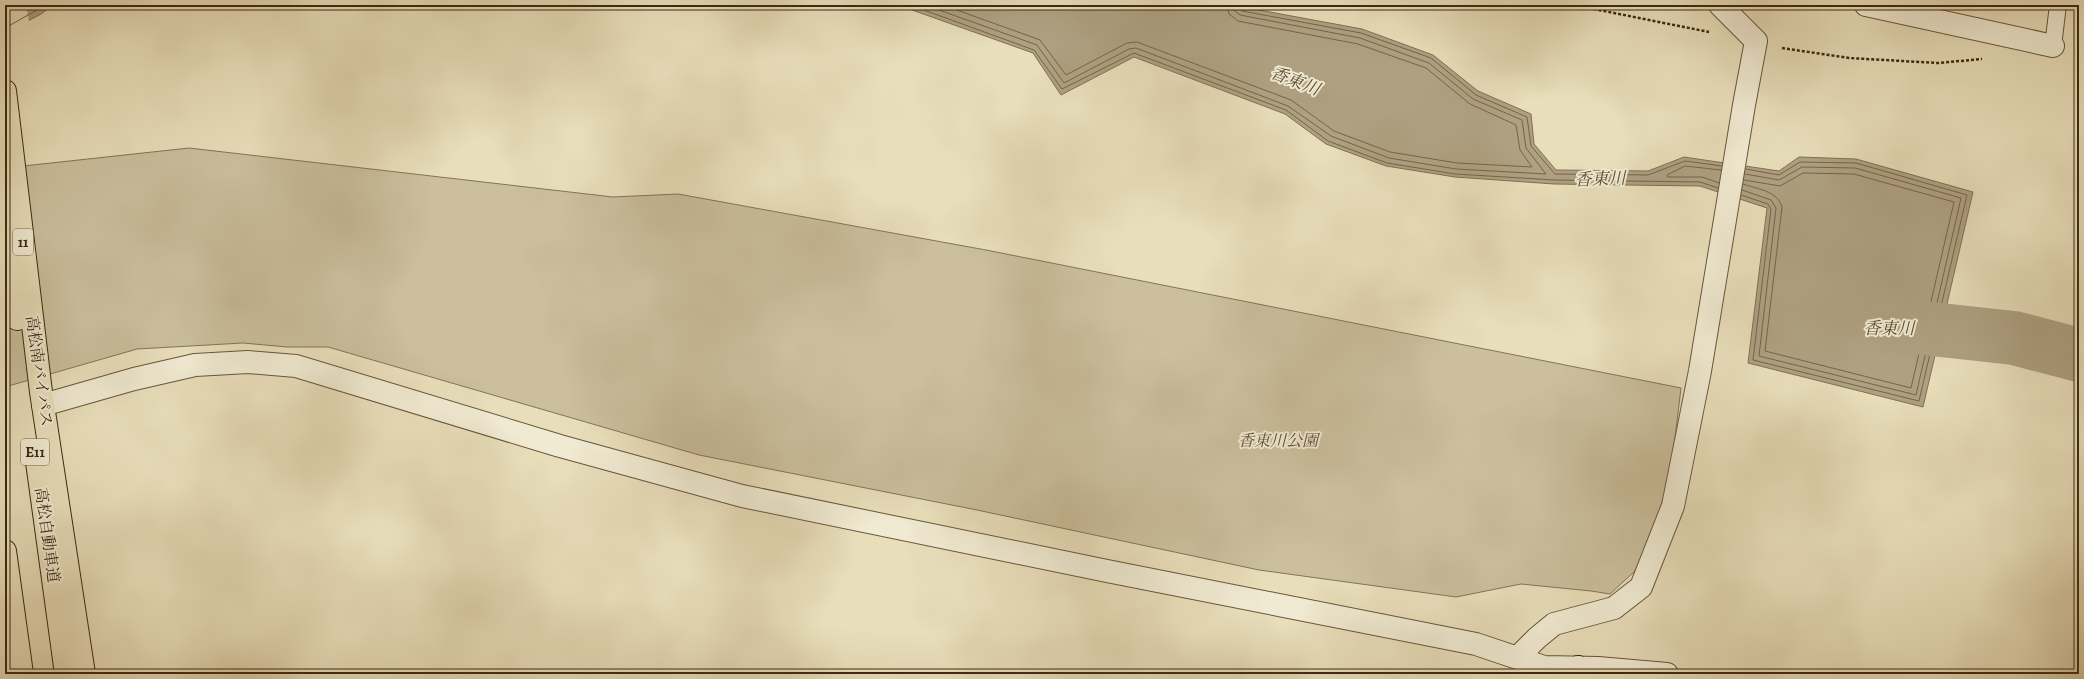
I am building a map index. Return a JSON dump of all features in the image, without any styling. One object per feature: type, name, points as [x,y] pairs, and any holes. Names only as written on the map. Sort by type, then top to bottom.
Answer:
[{"type":"highway","name":"高松南バイパス","points":[[5,92],[42,399],[84,674]]},
{"type":"highway","name":"高松自動車道","points":[[5,230],[66,674]]},
{"type":"highway","points":[[5,551],[22,674]]},
{"type":"highway","points":[[5,652],[8,674]]},
{"type":"street","points":[[1518,658],[1537,638],[1554,624],[1614,608],[1641,587],[1673,506],[1700,371],[1756,41],[1720,5]]},
{"type":"street","points":[[1866,5],[2053,46]]},
{"type":"street","points":[[42,399],[196,365],[248,362],[296,366],[560,446],[742,496],[1107,571],[1476,644],[1544,667],[1577,671],[1657,672],[1667,674]]},
{"type":"lane","points":[[2053,46],[2058,5]]},
{"type":"path","points":[[1574,5],[1710,32]]},
{"type":"path","points":[[1756,41],[1770,46],[1849,58],[1938,63],[1984,59]]},
{"type":"green space","name":"香東川公園","points":[[189,148],[613,197],[678,194],[986,250],[1681,388],[1671,471],[1655,527],[1636,570],[1610,594],[1521,584],[1456,597],[1259,570],[977,510],[699,455],[328,347],[287,347],[243,343],[137,349],[5,387],[5,168]]},
{"type":"water","points":[[5,5],[53,5],[41,14],[5,33]]},
{"type":"water","points":[[898,5],[1232,5],[1362,29],[1433,55],[1478,91],[1531,114],[1534,144],[1556,170],[1648,171],[1684,157],[1779,171],[1799,157],[1856,159],[1973,192],[1923,407],[1748,363],[1767,208],[1700,186],[1554,184],[1455,177],[1386,166],[1326,144],[1285,114],[1134,57],[1061,95],[1033,53]]},
{"type":"pier","points":[[5,5],[26,5],[29,22],[5,35]]},
{"type":"waterway","name":"香東川","points":[[1866,328],[1904,326],[2014,338],[2079,355]]}]
